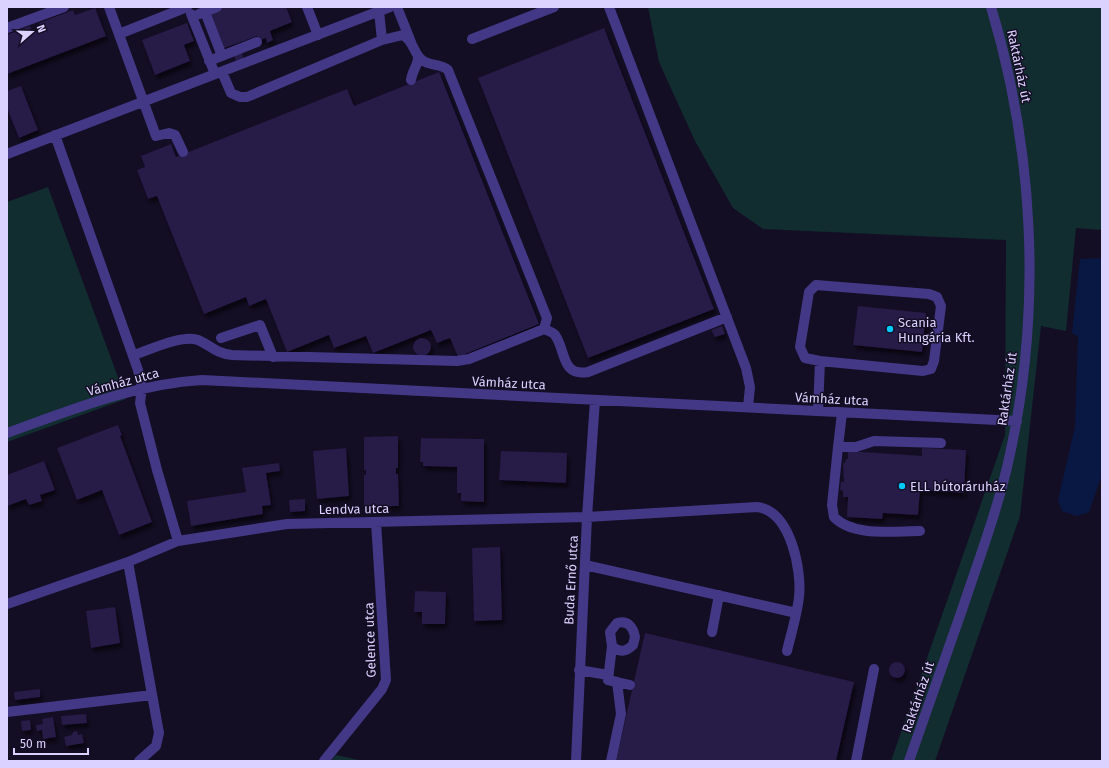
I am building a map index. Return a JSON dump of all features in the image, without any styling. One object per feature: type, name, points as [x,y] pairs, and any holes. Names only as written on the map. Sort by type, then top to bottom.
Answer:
[{"type":"street","points":[[7,28],[64,7]]},
{"type":"street","points":[[109,7],[156,136],[172,133],[178,138],[183,152]]},
{"type":"street","points":[[119,34],[183,10],[205,12],[217,7]]},
{"type":"street","points":[[307,7],[318,35]]},
{"type":"street","points":[[7,154],[390,7]]},
{"type":"street","points":[[397,7],[418,57],[427,64],[446,68],[448,70],[547,318],[544,329]]},
{"type":"street","points":[[472,39],[554,7]]},
{"type":"street","points":[[609,7],[727,317],[749,381],[748,407]]},
{"type":"street","name":"Raktárház út","points":[[909,761],[1003,483],[1022,393],[1028,326],[1028,244],[1025,178],[1012,94],[991,7]]},
{"type":"street","points":[[183,10],[209,60],[231,93],[240,97],[247,97],[382,40],[403,35],[411,42]]},
{"type":"street","points":[[379,11],[382,40]]},
{"type":"street","points":[[205,12],[222,56]]},
{"type":"street","points":[[209,60],[257,42]]},
{"type":"street","points":[[411,80],[412,74],[417,66],[418,57]]},
{"type":"street","points":[[55,136],[134,355],[142,387],[140,403],[156,470],[178,541]]},
{"type":"street","points":[[816,285],[929,294],[937,297],[940,301],[934,361],[931,369],[928,371],[820,361],[805,358],[800,347],[809,292],[816,285]]},
{"type":"street","points":[[544,329],[555,336],[567,364],[571,369],[583,373],[727,317]]},
{"type":"street","points":[[221,338],[260,325],[273,357]]},
{"type":"street","points":[[134,355],[189,338],[202,342],[223,354],[273,357],[464,361],[544,329]]},
{"type":"street","points":[[818,411],[820,361]]},
{"type":"street","name":"Vámház utca","points":[[7,433],[73,409],[142,387],[202,380],[1017,421]]},
{"type":"street","name":"Buda Ernő utca","points":[[576,761],[587,517],[596,400]]},
{"type":"street","points":[[842,413],[832,505],[834,517],[846,527],[857,530],[920,531]]},
{"type":"street","points":[[838,447],[856,447],[874,440],[941,443]]},
{"type":"street","name":"Lendva utca","points":[[7,604],[128,562],[178,541],[287,524],[587,517],[757,507],[767,510],[781,522],[794,548],[798,570],[799,598],[787,652]]},
{"type":"street","name":"Gelence utca","points":[[324,761],[382,689],[386,680],[376,522]]},
{"type":"street","points":[[128,562],[159,733],[156,746],[143,758]]},
{"type":"street","points":[[585,565],[792,612]]},
{"type":"street","points":[[712,632],[719,595]]},
{"type":"street","points":[[612,646],[608,680],[630,685]]},
{"type":"street","points":[[856,761],[874,669]]},
{"type":"street","points":[[579,670],[608,674]]},
{"type":"street","points":[[611,761],[621,714],[617,682]]},
{"type":"street","points":[[7,712],[152,695]]},
{"type":"green space","points":[[648,7],[1102,7],[1102,230],[1076,228],[1066,331],[1041,326],[1020,516],[935,761],[891,761],[1005,435],[1006,240],[763,229],[733,208],[695,141],[659,62]]},
{"type":"green space","points":[[48,187],[126,399],[7,442],[7,202]]},
{"type":"green space","points":[[336,755],[364,761],[331,761]]},
{"type":"water","points":[[1102,258],[1102,474],[1089,512],[1077,516],[1062,511],[1058,500],[1075,427],[1078,336],[1072,333],[1080,259]]},
{"type":"building","points":[[224,7],[286,7],[292,22],[270,31],[273,40],[267,43],[266,38],[258,41],[257,36],[222,49],[208,13]]},
{"type":"building","points":[[95,8],[106,36],[7,74],[7,35],[30,26],[32,32],[41,29],[39,23],[73,10],[75,15]]},
{"type":"building","points":[[187,23],[194,41],[184,45],[190,61],[155,75],[142,40]]},
{"type":"building","points":[[604,28],[714,309],[588,358],[478,78]]},
{"type":"building","points":[[242,53],[243,58],[236,61],[234,56]]},
{"type":"building","points":[[439,72],[539,324],[458,357],[450,338],[437,343],[431,330],[373,353],[366,336],[334,348],[329,335],[287,352],[266,299],[249,306],[246,297],[204,314],[157,196],[148,199],[137,170],[145,167],[141,156],[171,144],[176,157],[347,89],[354,106]]},
{"type":"building","points":[[21,86],[38,130],[19,138],[7,108],[7,91]]},
{"type":"building","name":"Scania Hungária Kft.","points":[[858,306],[926,313],[922,352],[853,345]]},
{"type":"building","points":[[722,326],[725,334],[715,337],[711,330]]},
{"type":"building","points":[[422,338],[428,341],[431,347],[428,353],[422,356],[416,353],[413,347],[416,341]]},
{"type":"building","points":[[118,425],[122,435],[120,436],[152,522],[119,535],[102,490],[77,500],[57,448]]},
{"type":"building","points":[[398,436],[398,468],[396,468],[396,474],[398,474],[399,506],[364,506],[364,475],[366,475],[366,470],[364,470],[364,437]]},
{"type":"building","points":[[421,438],[484,439],[484,502],[461,501],[461,493],[457,493],[457,467],[423,466],[423,462],[420,462]]},
{"type":"building","points":[[346,448],[349,496],[317,499],[313,451]]},
{"type":"building","name":"ELL bútoráruház","points":[[922,448],[966,450],[964,493],[920,490],[918,515],[883,513],[882,519],[847,517],[848,497],[843,497],[843,491],[840,490],[841,482],[844,482],[843,463],[845,463],[846,459],[848,459],[848,451],[922,456]]},
{"type":"building","points":[[501,451],[567,453],[566,483],[499,480]]},
{"type":"building","points":[[44,461],[55,490],[40,495],[42,501],[29,505],[26,499],[7,506],[7,475]]},
{"type":"building","points":[[279,463],[280,471],[266,473],[271,505],[262,506],[263,514],[191,526],[187,501],[246,492],[242,468]]},
{"type":"building","points":[[305,499],[305,511],[290,512],[289,500]]},
{"type":"building","points":[[500,547],[502,620],[474,621],[472,548]]},
{"type":"building","points":[[415,591],[446,592],[445,624],[422,624],[422,612],[414,612]]},
{"type":"building","points":[[115,607],[120,643],[91,648],[86,611]]},
{"type":"building","points":[[645,633],[854,682],[836,761],[616,761]]},
{"type":"building","points":[[894,662],[900,662],[905,667],[903,676],[900,678],[894,678],[889,673],[889,667]]},
{"type":"building","points":[[40,689],[40,697],[15,700],[14,692]]},
{"type":"building","points":[[86,714],[87,723],[62,725],[61,716]]},
{"type":"building","points":[[53,717],[56,737],[43,739],[42,730],[37,731],[36,725],[43,724],[42,719]]},
{"type":"building","points":[[30,720],[31,730],[22,731],[21,721]]},
{"type":"building","points":[[77,731],[78,735],[82,734],[84,743],[66,746],[64,737],[72,735],[73,732]]},
{"type":"place","name":"Scania Hungária Kft.","points":[[890,329]]},
{"type":"place","name":"ELL bútoráruház","points":[[902,486]]}]
